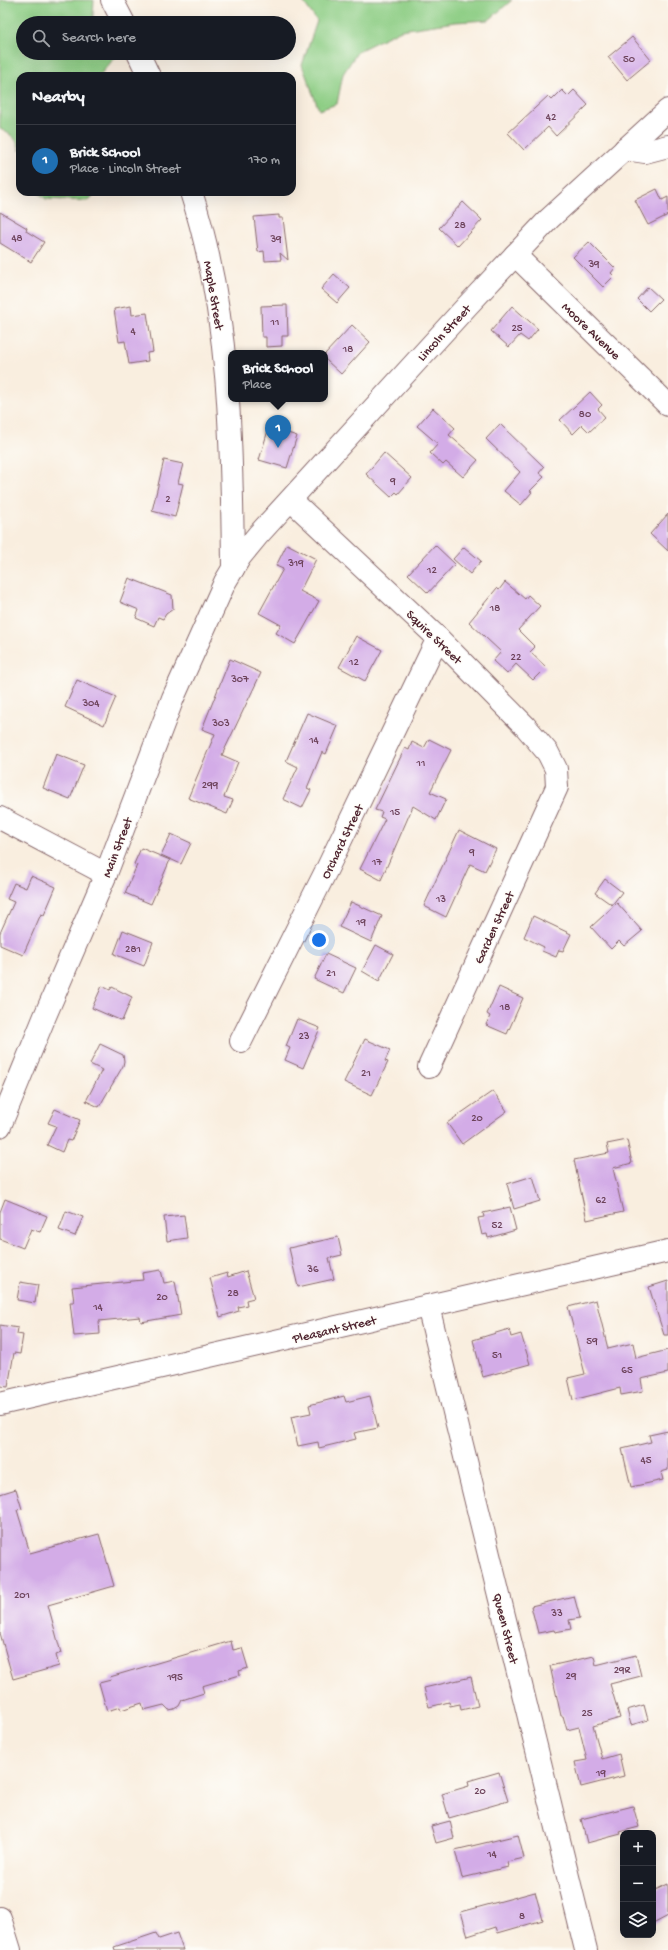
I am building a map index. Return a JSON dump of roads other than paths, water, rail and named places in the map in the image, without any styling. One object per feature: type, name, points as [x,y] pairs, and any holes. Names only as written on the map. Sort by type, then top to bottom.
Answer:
[{"type":"street","points":[[112,0],[120,16]]},
{"type":"street","points":[[141,60],[147,72]]},
{"type":"street","name":"Lincoln Street","points":[[232,569],[248,546],[549,219],[668,110]]},
{"type":"street","points":[[625,149],[645,152],[668,146]]},
{"type":"street","name":"Maple Street","points":[[192,196],[213,275],[222,339],[230,464],[232,569]]},
{"type":"street","name":"Moore Avenue","points":[[515,255],[668,405]]},
{"type":"street","name":"Squire Street","points":[[291,500],[438,638],[525,726],[548,753],[556,769],[557,787]]},
{"type":"street","name":"Main Street","points":[[0,1126],[106,874],[173,698],[232,569]]},
{"type":"street","name":"Orchard Street","points":[[241,1041],[328,868],[438,638]]},
{"type":"street","name":"Garden Street","points":[[429,1067],[557,787]]},
{"type":"street","points":[[0,818],[106,874]]},
{"type":"street","name":"Pleasant Street","points":[[0,1404],[668,1251]]},
{"type":"street","name":"Queen Street","points":[[428,1306],[586,1950]]},
{"type":"street","points":[[0,1918],[10,1950]]},
{"type":"place","name":"Brick School","points":[[278,448]]}]
